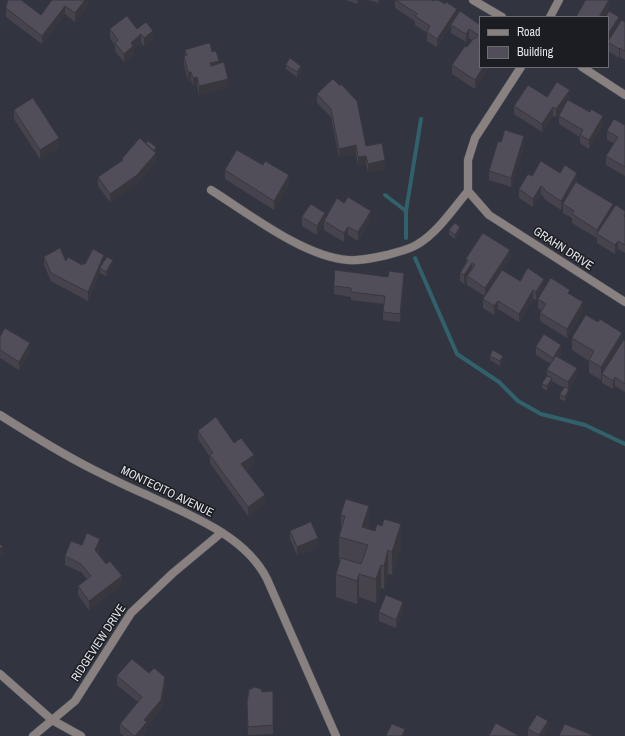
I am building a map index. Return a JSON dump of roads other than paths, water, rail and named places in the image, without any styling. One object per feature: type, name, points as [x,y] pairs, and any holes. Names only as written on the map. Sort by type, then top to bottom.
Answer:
[{"type":"street","points":[[473,0],[500,16]]},
{"type":"street","points":[[551,16],[559,0]]},
{"type":"street","points":[[211,190],[276,231],[314,252],[347,260],[367,260],[402,251],[419,244],[442,222],[468,191],[468,160],[475,138],[520,68]]},
{"type":"street","points":[[584,68],[625,95]]},
{"type":"street","name":"GRAHN DRIVE","points":[[468,191],[489,215],[625,302]]},
{"type":"street","name":"MONTECITO AVENUE","points":[[0,415],[75,460],[197,518],[221,533],[250,555],[262,570],[336,736]]},
{"type":"street","name":"RIDGEVIEW DRIVE","points":[[33,736],[68,708],[82,691],[131,613],[172,573],[221,533]]},
{"type":"street","points":[[0,674],[52,720],[81,736]]},
{"type":"waterway","points":[[406,211],[421,119]]},
{"type":"waterway","points":[[385,195],[406,211],[406,238]]},
{"type":"waterway","points":[[415,258],[457,354],[499,382],[518,401],[541,414],[585,425],[625,444]]}]
